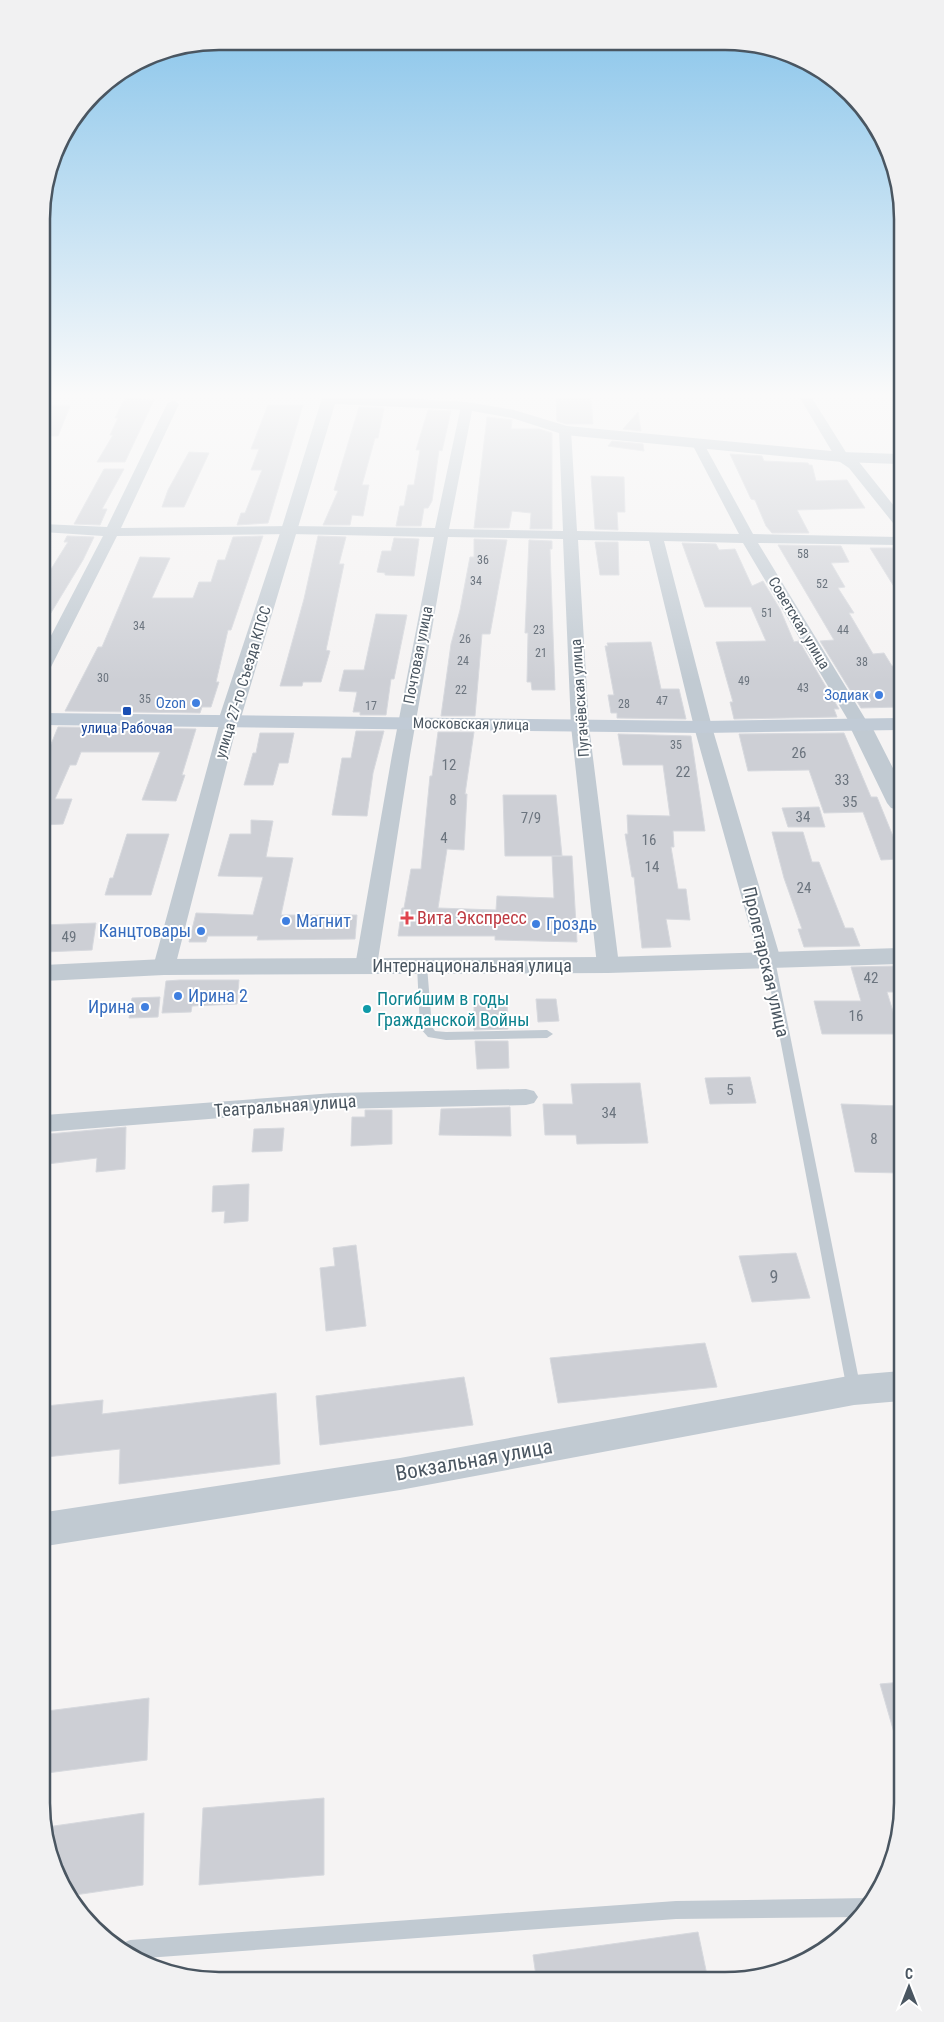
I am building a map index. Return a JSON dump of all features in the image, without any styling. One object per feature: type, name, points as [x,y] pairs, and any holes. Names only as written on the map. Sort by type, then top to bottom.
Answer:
[{"type":"main road","name":"Московская улица","points":[[50,719],[703,727],[894,724]]},
{"type":"street","points":[[50,654],[131,492]]},
{"type":"street","name":"улица 27-го Съезда КПСС","points":[[164,967],[229,721],[301,492]]},
{"type":"street","name":"Почтовая улица","points":[[366,966],[405,723],[449,492]]},
{"type":"street","name":"Пугачёвская улица","points":[[568,492],[580,726],[608,965]]},
{"type":"street","name":"Советская улица","points":[[723,492],[748,540],[860,725],[894,793]]},
{"type":"street","points":[[876,492],[894,515]]},
{"type":"street","points":[[50,528],[112,532],[290,530],[571,537],[894,541]]},
{"type":"street","name":"Пролетарская улица","points":[[656,538],[703,727],[770,960]]},
{"type":"street","name":"Интернациональная улица","points":[[50,974],[164,967],[608,965],[894,956]]},
{"type":"street","name":"Театральная улица","points":[[50,1124],[334,1101],[526,1097]]},
{"type":"street","name":"Вокзальная улица","points":[[50,1528],[400,1474],[854,1390],[894,1387]]},
{"type":"lane","name":"Пролетарская улица","points":[[770,960],[854,1390]]},
{"type":"lane","points":[[422,966],[426,1028],[432,1034],[446,1036],[547,1034]]},
{"type":"lane","points":[[135,1950],[676,1910],[858,1907]]},
{"type":"building","points":[[91,492],[111,492],[102,509],[107,509],[100,525],[74,524]]},
{"type":"building","points":[[167,492],[191,492],[184,507],[162,507]]},
{"type":"building","points":[[253,492],[277,492],[268,523],[237,525],[241,513],[245,513]]},
{"type":"building","points":[[337,492],[368,492],[363,516],[352,515],[350,525],[323,525]]},
{"type":"building","points":[[407,492],[433,492],[432,501],[428,508],[424,508],[421,526],[396,526],[400,506],[404,506]]},
{"type":"building","points":[[478,492],[552,492],[552,529],[530,529],[531,513],[512,511],[509,528],[474,528]]},
{"type":"building","points":[[592,492],[624,492],[625,512],[617,512],[618,530],[595,529]]},
{"type":"building","points":[[748,492],[855,492],[865,508],[797,510],[809,533],[772,533],[766,526],[755,500],[751,499]]},
{"type":"building","points":[[67,536],[94,537],[83,560],[50,614],[50,571],[68,542],[64,542]]},
{"type":"building","points":[[263,536],[231,630],[228,630],[216,682],[219,682],[211,707],[202,707],[200,713],[65,711],[98,647],[102,647],[140,557],[170,558],[152,598],[193,598],[199,582],[211,582],[218,560],[225,560],[233,537]]},
{"type":"building","points":[[318,536],[346,537],[339,564],[344,564],[326,650],[330,651],[321,682],[303,682],[302,686],[280,686],[304,599]]},
{"type":"building","points":[[394,538],[419,539],[414,576],[385,575],[385,573],[377,572],[382,551],[391,551]]},
{"type":"building","points":[[474,539],[507,540],[490,634],[482,634],[475,716],[441,716],[451,644],[460,610],[470,557],[474,557]]},
{"type":"building","points":[[529,540],[552,541],[552,549],[550,549],[555,690],[532,690],[531,682],[527,682],[528,633],[525,633]]},
{"type":"building","points":[[595,542],[618,542],[619,575],[600,575]]},
{"type":"building","points":[[682,543],[716,544],[719,550],[735,549],[752,586],[763,581],[780,609],[794,642],[799,641],[839,709],[834,709],[837,717],[734,719],[730,702],[733,702],[716,642],[766,641],[751,607],[705,607]]},
{"type":"building","points":[[778,545],[841,546],[849,562],[831,563],[845,587],[838,588],[854,613],[849,613],[873,654],[884,653],[892,666],[894,666],[894,707],[861,708],[820,641],[834,640]]},
{"type":"building","points":[[870,548],[894,548],[894,587]]},
{"type":"building","points":[[376,614],[407,615],[394,679],[391,679],[386,715],[360,715],[360,712],[353,712],[357,692],[339,691],[344,670],[364,670]]},
{"type":"building","points":[[651,642],[661,689],[679,689],[686,719],[617,718],[617,713],[611,713],[608,695],[614,695],[605,646],[608,646],[607,643]]},
{"type":"building","points":[[58,727],[196,729],[182,775],[185,775],[176,801],[142,800],[160,752],[81,752],[76,765],[70,765],[55,799],[72,799],[63,824],[50,825],[50,747]]},
{"type":"building","points":[[356,731],[384,731],[373,773],[367,816],[332,815],[342,758],[351,758]]},
{"type":"building","points":[[438,732],[474,732],[465,794],[467,794],[464,850],[447,849],[438,908],[496,910],[497,896],[554,898],[552,856],[572,856],[577,942],[495,940],[495,936],[398,936],[411,869],[421,869],[430,776],[432,776]]},
{"type":"building","points":[[260,733],[294,733],[288,763],[279,763],[273,785],[244,785],[253,753],[256,753]]},
{"type":"building","points":[[844,733],[871,797],[877,797],[894,839],[894,859],[881,860],[863,812],[824,813],[809,770],[748,771],[739,734]]},
{"type":"building","points":[[618,734],[691,736],[705,831],[673,831],[674,847],[671,847],[678,889],[686,889],[690,920],[666,919],[671,947],[642,948],[634,877],[632,877],[625,834],[628,834],[627,815],[670,816],[663,765],[623,765]]},
{"type":"building","points":[[503,795],[556,795],[562,856],[505,856]]},
{"type":"building","points":[[819,807],[825,827],[788,827],[782,808]]},
{"type":"building","points":[[251,820],[273,821],[266,857],[293,858],[281,915],[357,915],[355,939],[257,940],[258,936],[208,936],[206,942],[189,942],[196,913],[253,915],[263,877],[218,876],[230,834],[251,834]]},
{"type":"building","points":[[772,832],[803,832],[812,862],[819,862],[845,928],[853,928],[860,946],[804,947],[798,929],[802,929],[784,878]]},
{"type":"building","points":[[127,834],[169,834],[151,895],[105,895],[110,878],[113,878]]},
{"type":"building","points":[[96,923],[92,950],[50,952],[50,925]]},
{"type":"building","points":[[894,966],[894,992],[887,992],[894,1015],[894,1034],[822,1034],[814,1001],[861,1001],[851,967]]},
{"type":"building","points":[[239,980],[237,1004],[192,1006],[191,1012],[162,1013],[166,981]]},
{"type":"building","name":"Ирина","points":[[160,997],[158,1017],[129,1018],[132,998]]},
{"type":"building","points":[[474,999],[507,999],[508,1029],[474,1030]]},
{"type":"building","points":[[536,999],[556,999],[559,1021],[538,1022]]},
{"type":"building","points":[[475,1041],[508,1041],[509,1068],[477,1069]]},
{"type":"building","points":[[750,1077],[756,1103],[710,1104],[705,1078]]},
{"type":"building","points":[[640,1083],[648,1143],[577,1144],[576,1135],[545,1135],[543,1104],[573,1104],[571,1084]]},
{"type":"building","points":[[841,1104],[894,1106],[894,1173],[855,1172]]},
{"type":"building","points":[[510,1107],[511,1136],[439,1135],[441,1109]]},
{"type":"building","points":[[365,1110],[392,1110],[392,1144],[351,1146],[352,1117],[365,1117]]},
{"type":"building","points":[[126,1127],[125,1169],[96,1172],[97,1158],[50,1164],[50,1134]]},
{"type":"building","points":[[284,1128],[282,1151],[252,1152],[254,1129]]},
{"type":"building","points":[[249,1184],[248,1221],[224,1223],[225,1211],[212,1212],[213,1186]]},
{"type":"building","points":[[356,1245],[366,1326],[326,1331],[320,1268],[335,1266],[333,1248]]},
{"type":"building","points":[[796,1253],[810,1298],[752,1302],[739,1256]]},
{"type":"building","points":[[705,1343],[717,1387],[558,1403],[550,1358]]},
{"type":"building","points":[[464,1377],[473,1425],[320,1445],[316,1396]]},
{"type":"building","points":[[276,1393],[280,1464],[119,1484],[120,1449],[50,1457],[50,1406],[103,1400],[102,1414]]},
{"type":"building","points":[[894,1683],[894,1733],[880,1684]]},
{"type":"building","points":[[149,1698],[147,1760],[50,1773],[50,1711]]},
{"type":"building","points":[[324,1798],[324,1875],[199,1885],[203,1808]]},
{"type":"building","points":[[144,1813],[143,1885],[77,1895],[63,1868],[51,1826]]},
{"type":"building","points":[[698,1932],[706,1972],[535,1972],[533,1955]]},
{"type":"place","name":"Зодиак","points":[[879,695]]},
{"type":"place","name":"Ozon","points":[[196,703]]},
{"type":"place","name":"улица Рабочая","points":[[127,711]]},
{"type":"place","name":"Вита Экспресс","points":[[407,918]]},
{"type":"place","name":"Магнит","points":[[286,921]]},
{"type":"place","name":"Гроздь","points":[[536,924]]},
{"type":"place","name":"Канцтовары","points":[[201,931]]},
{"type":"place","name":"Ирина 2","points":[[178,996]]},
{"type":"place","name":"Ирина","points":[[145,1007]]},
{"type":"place","name":"Погибшим в годы Гражданской Войны","points":[[367,1009]]}]
